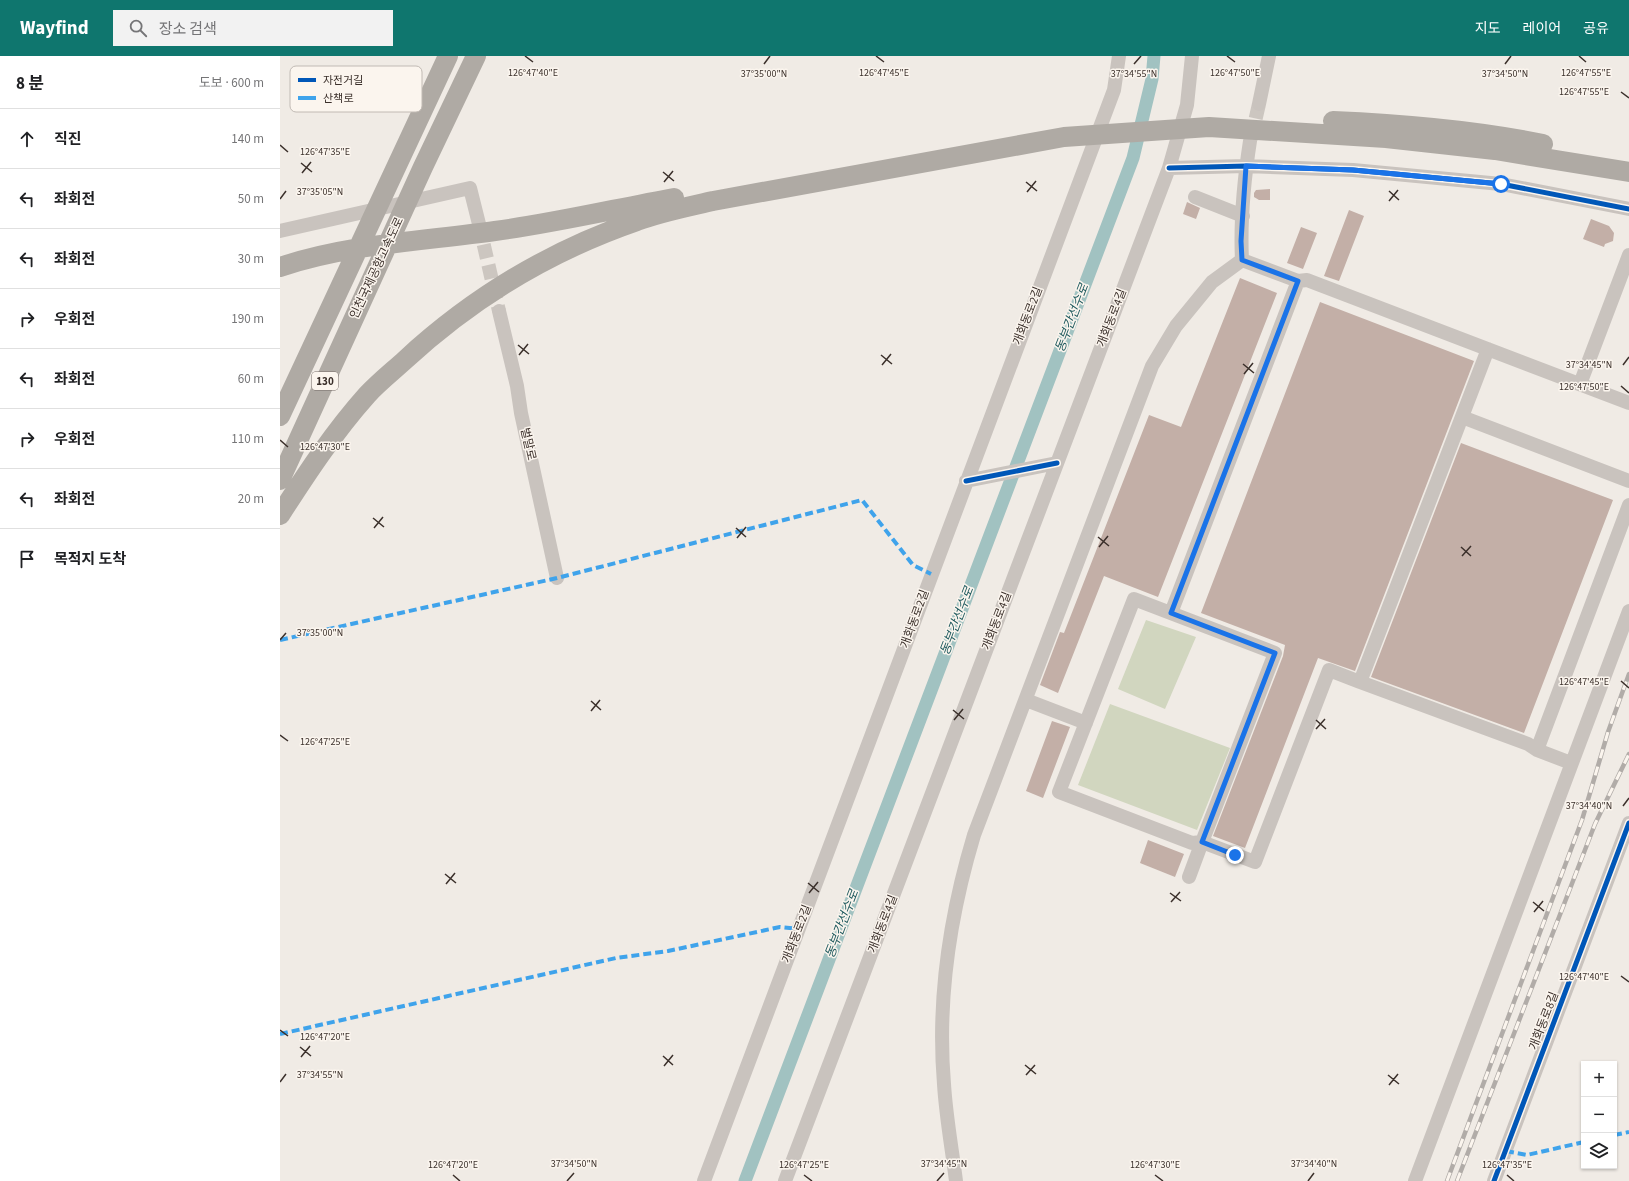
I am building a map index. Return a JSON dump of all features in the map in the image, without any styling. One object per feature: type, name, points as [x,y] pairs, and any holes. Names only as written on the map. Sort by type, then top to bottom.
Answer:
[{"type":"highway","name":"130","points":[[422,111],[448,56]]},
{"type":"highway","name":"인천국제공항고속도로","points":[[280,480],[423,167],[476,56]]},
{"type":"highway","name":"130","points":[[280,416],[422,112]]},
{"type":"highway","points":[[1211,122],[1494,150],[1629,172]]},
{"type":"highway","points":[[280,267],[304,259],[345,251],[497,231],[1065,132],[1211,122],[1392,124],[1497,135],[1629,162]]},
{"type":"highway","points":[[280,514],[317,458],[368,394],[432,335],[486,295],[531,267],[584,242],[637,220],[713,201],[1065,132]]},
{"type":"street","name":"개화동로2길","points":[[704,1181],[972,480],[1114,90],[1119,56]]},
{"type":"street","name":"개화동로4길","points":[[785,1181],[1169,168],[1187,106],[1192,56]]},
{"type":"street","points":[[1259,104],[1269,56]]},
{"type":"street","points":[[1242,260],[1246,166],[1250,141]]},
{"type":"street","points":[[1169,168],[1246,166],[1353,170],[1501,184],[1629,209]]},
{"type":"street","points":[[280,231],[470,188],[479,224]]},
{"type":"street","points":[[1195,197],[1243,216]]},
{"type":"street","points":[[1580,384],[1629,255]]},
{"type":"street","points":[[1242,260],[1298,281],[1307,280],[1629,403]]},
{"type":"street","points":[[956,1181],[944,1085],[942,1053],[944,999],[955,903],[974,835],[1152,366],[1176,326],[1212,282],[1242,260]]},
{"type":"street","points":[[1171,613],[1298,281]]},
{"type":"street","name":"벌말로","points":[[499,311],[517,386],[521,413],[557,578]]},
{"type":"street","points":[[1360,682],[1488,349]]},
{"type":"street","points":[[1462,417],[1629,481]]},
{"type":"street","points":[[972,480],[1057,463]]},
{"type":"street","points":[[1537,750],[1629,505]]},
{"type":"street","points":[[1189,877],[1202,842],[1275,653],[1134,598],[1059,792],[1192,843],[1202,842],[1255,862],[1329,670],[1528,744],[1537,750],[1572,763]]},
{"type":"street","points":[[1415,1181],[1629,611]]},
{"type":"street","points":[[1026,700],[1086,723]]},
{"type":"street","name":"개화동로8길","points":[[1494,1181],[1629,823]]},
{"type":"green space","points":[[1146,620],[1196,637],[1165,709],[1118,689]]},
{"type":"green space","points":[[1110,704],[1230,748],[1197,830],[1078,785]]},
{"type":"building","points":[[1270,189],[1270,200],[1259,200],[1254,197],[1256,190]]},
{"type":"building","points":[[1187,202],[1200,208],[1196,219],[1183,214]]},
{"type":"building","points":[[1349,210],[1364,216],[1339,281],[1324,276]]},
{"type":"building","points":[[1591,219],[1609,226],[1614,233],[1613,241],[1605,244],[1604,247],[1583,239]]},
{"type":"building","points":[[1301,227],[1317,233],[1303,269],[1287,263]]},
{"type":"building","points":[[1240,278],[1277,293],[1158,597],[1104,576],[1058,693],[1040,685],[1060,632],[1064,633],[1149,415],[1181,427]]},
{"type":"building","points":[[1320,302],[1474,361],[1355,671],[1318,658],[1245,848],[1213,836],[1283,656],[1285,645],[1201,613]]},
{"type":"building","points":[[1461,443],[1613,500],[1524,733],[1371,677]]},
{"type":"building","points":[[1052,721],[1070,727],[1043,798],[1026,791]]},
{"type":"building","points":[[1148,840],[1184,854],[1175,877],[1140,863]]},
{"type":"waterway","name":"동부간선수로","points":[[745,1181],[1133,158],[1152,79],[1154,56]]},
{"type":"tunnel","points":[[1251,139],[1259,104]]},
{"type":"tunnel","points":[[479,224],[499,311]]},
{"type":"railway","points":[[1447,1181],[1582,820],[1608,732],[1629,674]]},
{"type":"railway","points":[[1457,1181],[1595,824],[1629,754]]},
{"type":"marked path","points":[[280,640],[557,578],[862,500],[913,565],[931,574]]},
{"type":"marked path","points":[[280,1034],[616,958],[668,951],[780,927],[799,929]]},
{"type":"marked path","points":[[1617,1134],[1629,1132]]},
{"type":"marked path","points":[[1506,1151],[1527,1155],[1581,1143]]},
{"type":"cycle path","points":[[1169,168],[1246,166],[1353,170],[1501,184],[1629,209]]},
{"type":"cycle path","points":[[966,481],[1057,463]]},
{"type":"cycle path","points":[[1494,1181],[1629,823]]},
{"type":"route","points":[[1235,855],[1202,842],[1275,653],[1171,613],[1298,281],[1242,260],[1241,241],[1246,166],[1353,170],[1501,184]]}]
